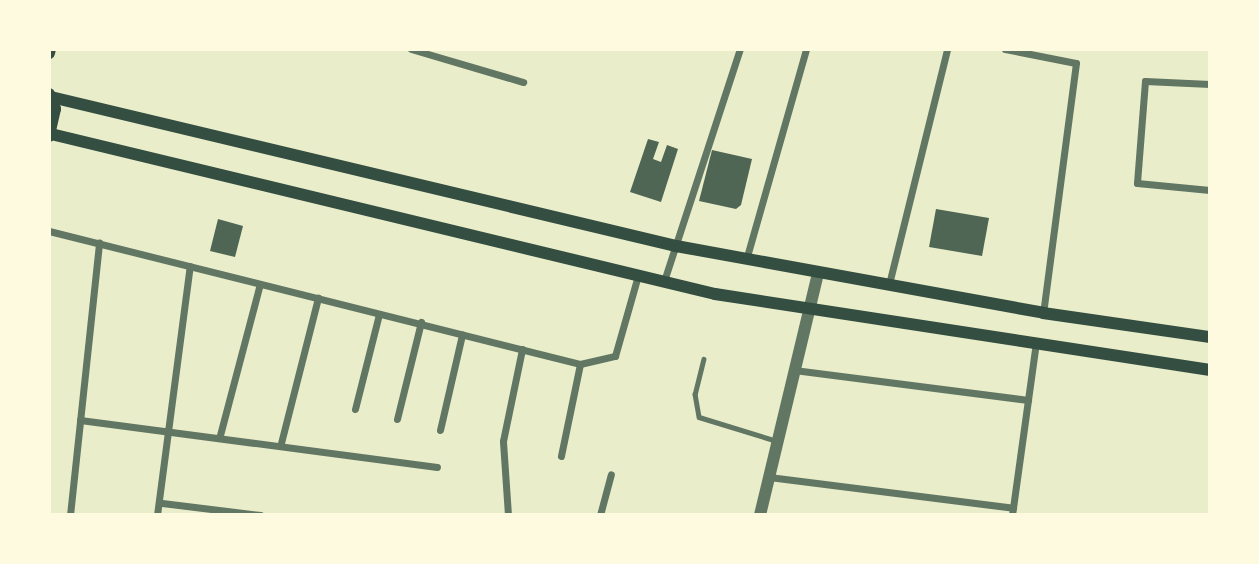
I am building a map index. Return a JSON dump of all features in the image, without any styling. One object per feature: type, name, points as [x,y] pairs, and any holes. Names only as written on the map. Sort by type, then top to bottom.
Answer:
[{"type":"main road","points":[[1210,337],[1043,313],[676,246],[50,95],[55,122],[50,135],[638,275],[809,310],[1036,340],[1210,370]]},
{"type":"street","points":[[411,49],[523,82]]},
{"type":"street","points":[[664,281],[740,49]]},
{"type":"street","points":[[746,260],[806,49]]},
{"type":"street","points":[[889,284],[947,49]]},
{"type":"street","points":[[1005,49],[1076,63],[1043,313]]},
{"type":"street","points":[[1210,84],[1145,80],[1137,183],[1210,190]]},
{"type":"street","points":[[49,231],[379,314],[421,322],[580,364],[615,356],[638,275]]},
{"type":"street","points":[[70,515],[99,243]]},
{"type":"street","points":[[157,515],[162,503],[190,266]]},
{"type":"street","points":[[760,515],[818,274]]},
{"type":"street","points":[[220,435],[260,284]]},
{"type":"street","points":[[281,443],[318,298]]},
{"type":"street","points":[[355,409],[379,314]]},
{"type":"street","points":[[397,419],[421,322]]},
{"type":"street","points":[[440,430],[462,335]]},
{"type":"street","points":[[769,477],[1012,512],[1036,340]]},
{"type":"street","points":[[508,515],[503,441],[522,349]]},
{"type":"street","points":[[561,456],[580,364]]},
{"type":"street","points":[[794,370],[1028,400]]},
{"type":"street","points":[[80,420],[170,433],[220,435],[281,443],[437,467]]},
{"type":"street","points":[[600,515],[611,474]]},
{"type":"street","points":[[162,503],[260,515]]},
{"type":"lane","points":[[704,359],[695,394],[699,417],[778,441]]},
{"type":"building","points":[[648,139],[659,142],[653,159],[661,162],[667,145],[678,149],[661,202],[630,192]]},
{"type":"building","points":[[712,150],[752,159],[741,205],[736,209],[699,201]]},
{"type":"building","points":[[936,209],[989,218],[982,256],[929,247]]},
{"type":"building","points":[[218,219],[243,226],[235,257],[210,251]]}]
